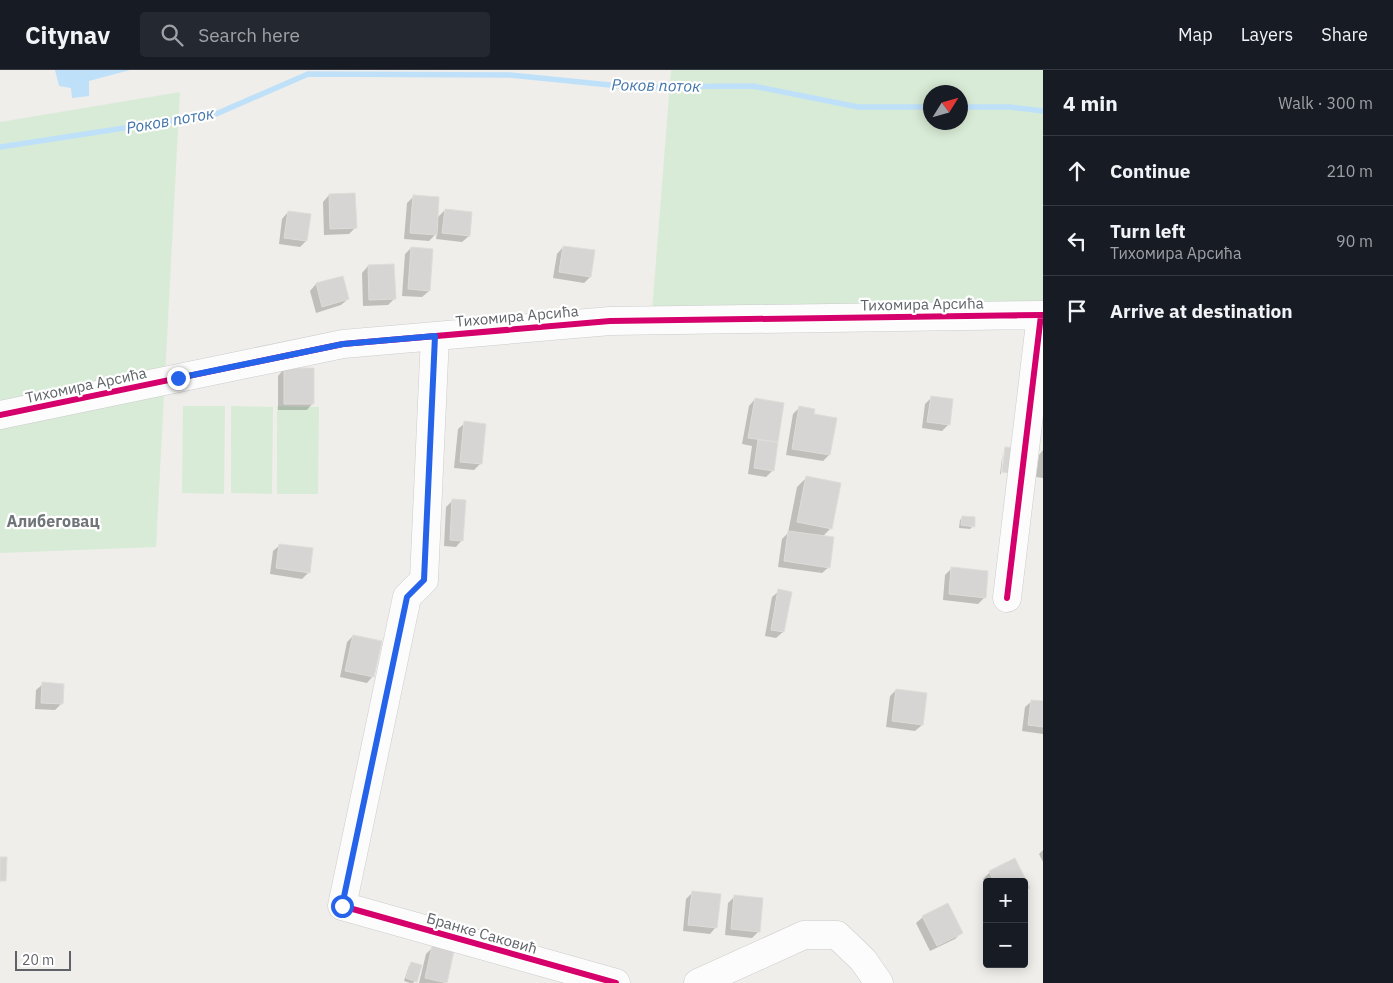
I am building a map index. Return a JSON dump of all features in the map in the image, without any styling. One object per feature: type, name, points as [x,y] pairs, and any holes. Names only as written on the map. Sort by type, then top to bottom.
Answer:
[{"type":"street","name":"Тихомира Арсића","points":[[0,415],[343,344],[610,321],[1042,315]]},
{"type":"street","points":[[1007,598],[1042,315]]},
{"type":"street","name":"Бранке Саковић","points":[[435,336],[424,580],[407,597],[342,906],[616,983]]},
{"type":"street","points":[[698,983],[804,935],[837,935],[863,960],[878,983]]},
{"type":"green space","points":[[671,70],[1043,70],[1043,304],[652,312]]},
{"type":"green space","points":[[180,92],[156,547],[0,553],[0,122]]},
{"type":"green space","points":[[183,406],[225,406],[224,494],[182,493]]},
{"type":"green space","points":[[231,406],[273,407],[272,494],[231,493]]},
{"type":"green space","points":[[277,406],[319,407],[318,494],[277,494]]},
{"type":"water","points":[[55,70],[130,70],[89,81],[89,96],[72,98],[71,88],[59,86]]},
{"type":"building","points":[[355,193],[357,228],[330,229],[329,194]]},
{"type":"building","points":[[413,195],[439,197],[437,235],[410,233]]},
{"type":"building","points":[[445,209],[472,212],[470,236],[442,233]]},
{"type":"building","points":[[288,211],[311,214],[307,241],[284,238]]},
{"type":"building","points":[[563,246],[595,250],[591,277],[559,272]]},
{"type":"building","points":[[411,247],[433,249],[430,291],[408,289]]},
{"type":"building","points":[[394,264],[396,299],[369,300],[368,265]]},
{"type":"building","points":[[343,276],[349,299],[322,307],[316,283]]},
{"type":"building","points":[[284,368],[314,368],[314,404],[284,404]]},
{"type":"building","points":[[931,396],[953,399],[950,425],[927,422]]},
{"type":"building","points":[[755,398],[784,403],[778,442],[748,438]]},
{"type":"building","points":[[799,406],[815,409],[814,414],[837,418],[830,455],[792,449]]},
{"type":"building","points":[[464,421],[486,424],[482,464],[460,462]]},
{"type":"building","points":[[758,440],[778,442],[774,471],[754,468]]},
{"type":"building","points":[[1005,447],[1015,448],[1012,473],[1002,472]]},
{"type":"building","points":[[806,476],[841,483],[832,529],[797,522]]},
{"type":"building","points":[[452,499],[466,500],[463,541],[450,540]]},
{"type":"building","points":[[962,516],[975,517],[975,527],[961,525]]},
{"type":"building","points":[[788,531],[834,537],[830,568],[784,561]]},
{"type":"building","points":[[279,544],[313,548],[310,573],[276,568]]},
{"type":"building","points":[[951,567],[988,571],[986,598],[949,594]]},
{"type":"building","points":[[778,589],[792,592],[784,632],[771,630]]},
{"type":"building","points":[[353,635],[382,641],[374,677],[345,671]]},
{"type":"building","points":[[42,682],[64,684],[63,704],[41,703]]},
{"type":"building","points":[[896,689],[927,693],[923,725],[892,721]]},
{"type":"building","points":[[1031,700],[1043,701],[1043,727],[1028,725]]},
{"type":"building","points":[[0,857],[7,857],[6,881],[0,881]]},
{"type":"building","points":[[1015,858],[1025,878],[992,878],[989,871]]},
{"type":"building","points":[[692,891],[721,894],[717,928],[688,925]]},
{"type":"building","points":[[734,895],[763,898],[760,932],[731,929]]},
{"type":"building","points":[[948,903],[963,933],[937,946],[922,916]]},
{"type":"building","points":[[432,946],[454,951],[447,983],[425,978]]},
{"type":"building","points":[[411,962],[422,965],[417,982],[406,978]]},
{"type":"waterway","name":"Роков поток","points":[[0,147],[216,114],[308,74],[510,75],[630,87],[753,86],[858,107],[923,107]]},
{"type":"waterway","name":"Роков поток","points":[[968,107],[1010,107],[1043,111]]},
{"type":"cycle path","points":[[1007,598],[1041,315]]},
{"type":"cycle path","points":[[0,415],[343,344],[610,321],[1043,315]]},
{"type":"cycle path","points":[[342,906],[616,983]]},
{"type":"district","name":"Алибеговац","points":[[53,521]]},
{"type":"route","points":[[178,378],[343,344],[435,336],[424,580],[407,597],[342,906]]}]
